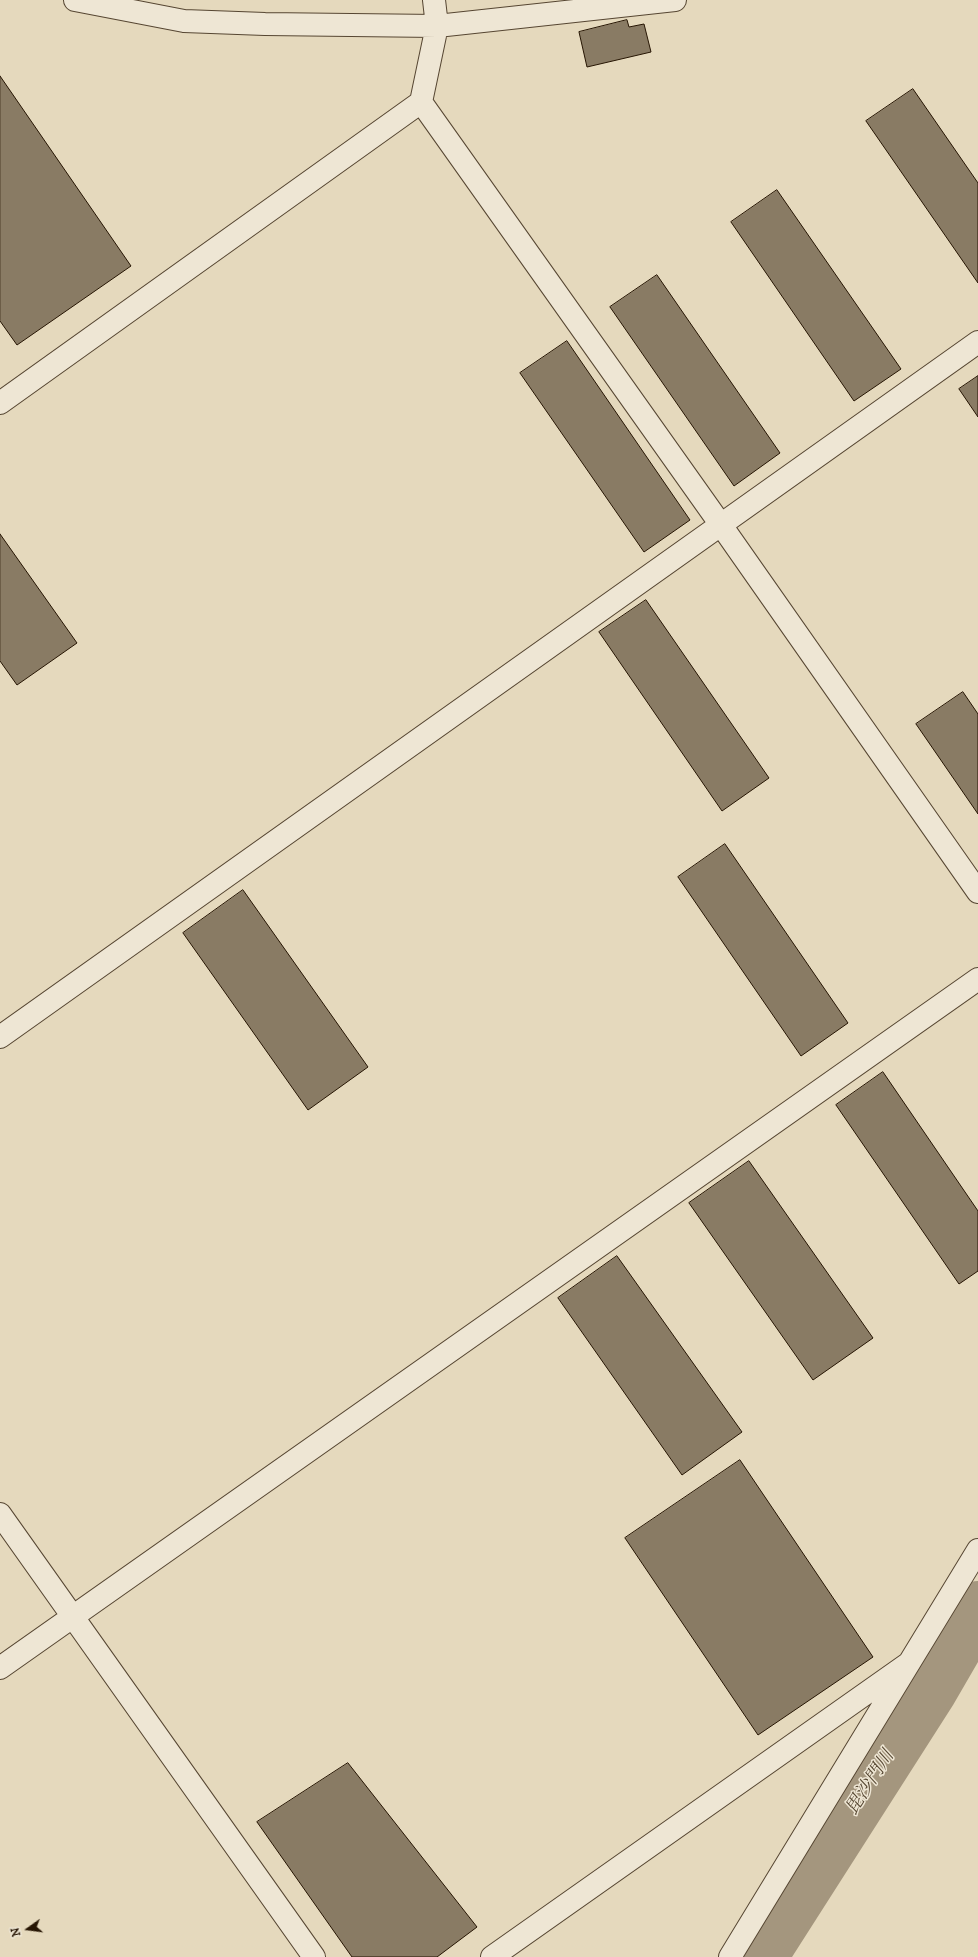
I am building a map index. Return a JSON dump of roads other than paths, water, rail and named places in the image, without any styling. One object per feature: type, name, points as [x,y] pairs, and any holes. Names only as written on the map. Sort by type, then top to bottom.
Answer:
[{"type":"street","points":[[75,0],[184,21],[265,24],[437,26],[675,0]]},
{"type":"street","points":[[0,403],[421,102],[437,26],[434,0]]},
{"type":"street","points":[[421,102],[721,525],[978,892]]},
{"type":"street","points":[[0,1037],[978,342]]},
{"type":"street","points":[[0,1668],[72,1615],[978,979]]},
{"type":"street","points":[[0,1514],[314,1957]]},
{"type":"street","points":[[730,1957],[978,1550]]},
{"type":"street","points":[[492,1957],[909,1663]]},
{"type":"waterway","name":"毘沙門川","points":[[760,1957],[930,1691],[978,1608]]}]
